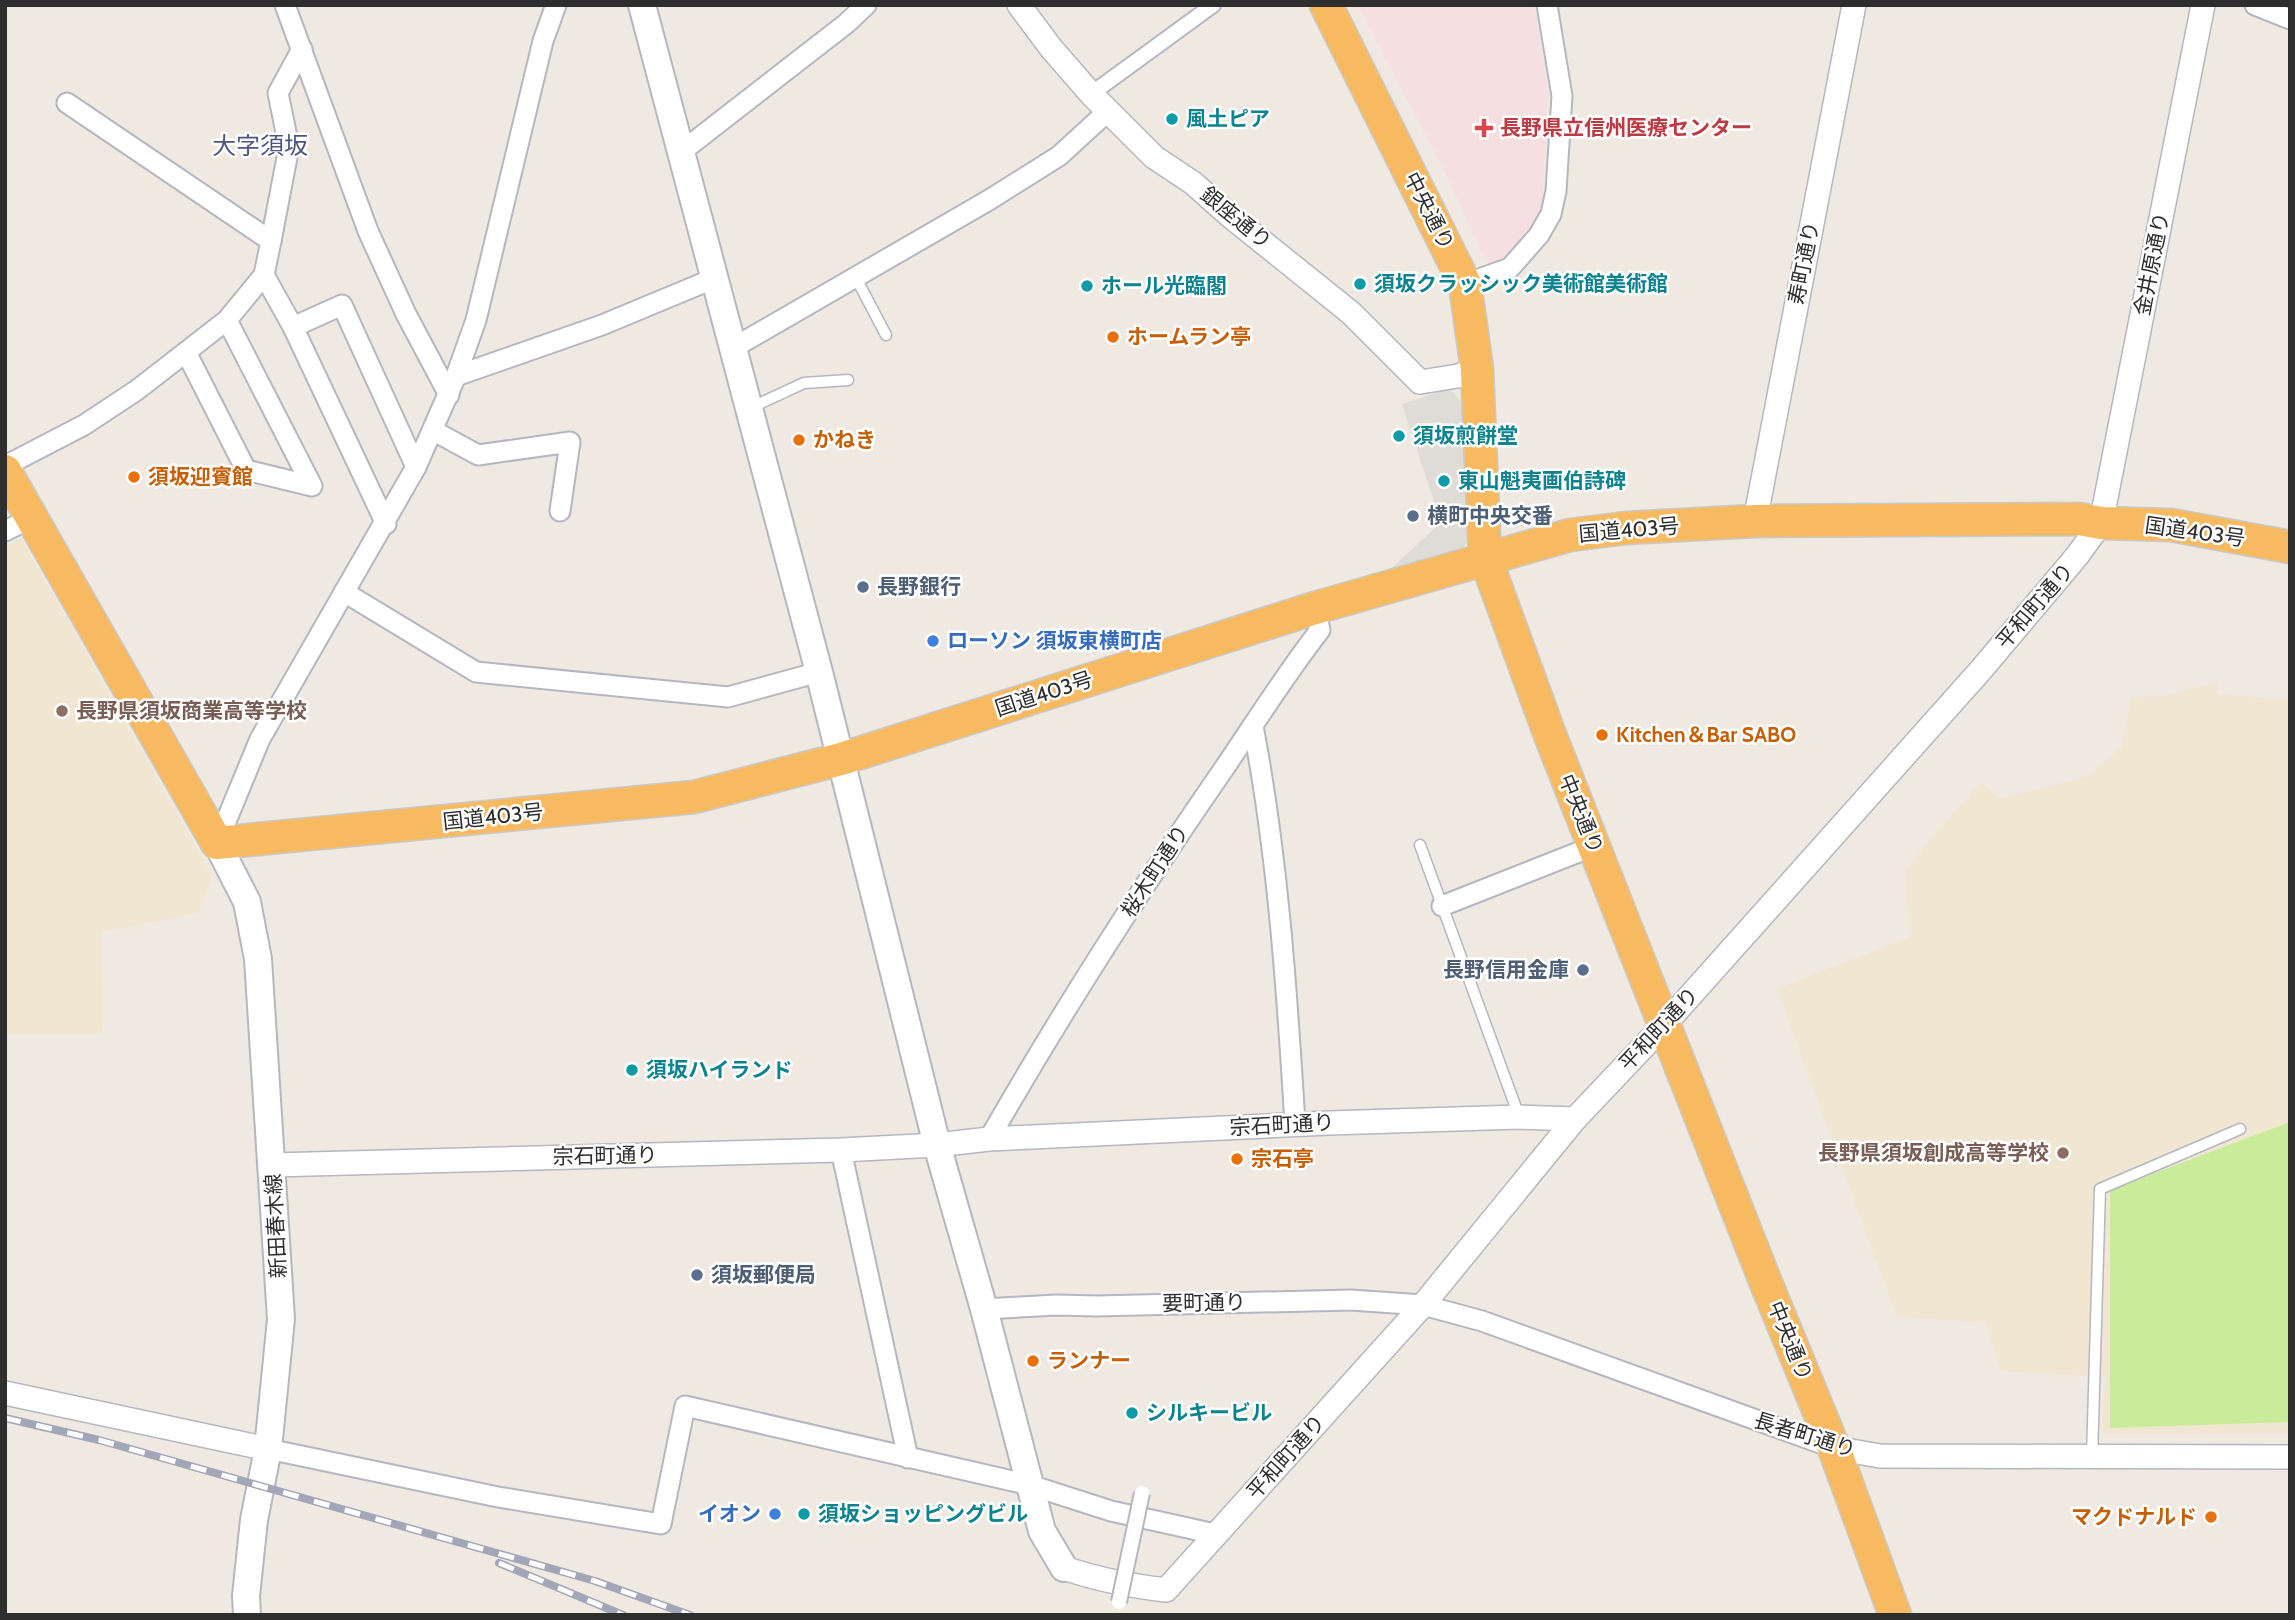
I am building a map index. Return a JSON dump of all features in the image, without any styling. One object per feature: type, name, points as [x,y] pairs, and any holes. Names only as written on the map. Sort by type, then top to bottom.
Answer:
[{"type":"highway","name":"中央通り","points":[[1326,5],[1465,284],[1477,369],[1485,557],[1594,846],[1834,1448],[1895,1615]]},
{"type":"highway","points":[[5,471],[18,524],[133,691],[217,843]]},
{"type":"highway","name":"国道403号","points":[[217,843],[694,797],[841,759],[1315,608],[1454,569],[1485,557],[1570,535],[1626,528],[1755,521],[2079,519],[2101,523],[2171,524],[2290,547]]},
{"type":"main road","points":[[642,5],[820,672],[937,1145],[984,1309],[1042,1531],[1065,1568]]},
{"type":"main road","name":"新田春木線","points":[[217,843],[247,902],[258,960],[281,1319],[268,1449],[254,1520],[246,1596],[247,1615]]},
{"type":"street","points":[[285,5],[368,231],[406,314],[449,395]]},
{"type":"street","points":[[217,843],[260,739],[386,524],[449,395],[476,320],[543,41],[556,5]]},
{"type":"street","points":[[681,152],[847,23],[866,5]]},
{"type":"street","name":"銀座通り","points":[[1019,5],[1051,48],[1091,94],[1154,158],[1193,183],[1352,313],[1420,382],[1458,376],[1477,369]]},
{"type":"street","points":[[1091,94],[1213,5]]},
{"type":"street","points":[[1465,284],[1510,268],[1539,235],[1551,214],[1556,191],[1562,96],[1547,5]]},
{"type":"street","name":"寿町通り","points":[[1755,521],[1854,5]]},
{"type":"street","name":"金井原通り","points":[[2101,523],[2203,5]]},
{"type":"street","points":[[2255,5],[2290,19]]},
{"type":"street","points":[[5,466],[85,425],[137,390],[227,320],[264,275],[289,147],[278,93],[302,49]]},
{"type":"street","points":[[67,103],[271,241]]},
{"type":"street","points":[[733,348],[989,200],[1059,156],[1107,112]]},
{"type":"street","points":[[264,275],[293,327],[386,524]]},
{"type":"street","points":[[456,376],[602,325],[715,278]]},
{"type":"street","points":[[293,327],[342,305],[416,467]]},
{"type":"street","points":[[186,352],[246,470],[312,486],[227,320]]},
{"type":"street","points":[[434,430],[478,455],[570,442],[560,510]]},
{"type":"street","name":"平和町通り","points":[[1065,1568],[1099,1580],[1166,1590],[1423,1305],[1575,1119],[1665,1024],[1980,671],[2077,556],[2101,523]]},
{"type":"street","points":[[344,592],[476,672],[728,697],[820,672]]},
{"type":"street","name":"桜木町通り","points":[[989,1139],[1037,1054],[1188,820],[1321,630],[1315,608]]},
{"type":"street","points":[[1253,726],[1261,766],[1280,923],[1295,1124]]},
{"type":"street","points":[[1442,906],[1594,846]]},
{"type":"street","name":"宗石町通り","points":[[272,1164],[841,1150],[937,1145],[989,1139],[1295,1124],[1519,1116],[1575,1119]]},
{"type":"street","points":[[841,1150],[908,1458]]},
{"type":"street","name":"要町通り","points":[[984,1309],[1056,1305],[1351,1300],[1423,1305]]},
{"type":"street","name":"長者町通り","points":[[1423,1305],[1482,1321],[1834,1448],[1880,1456],[2290,1457]]},
{"type":"street","points":[[5,1393],[498,1497],[661,1524],[685,1406],[1030,1485],[1111,1511],[1216,1534]]},
{"type":"street","points":[[1119,1602],[1142,1493]]},
{"type":"lane","points":[[856,278],[886,335]]},
{"type":"lane","points":[[749,408],[804,383],[848,380]]},
{"type":"lane","points":[[1420,845],[1519,1116]]},
{"type":"lane","points":[[2092,1457],[2100,1189],[2240,1129]]},
{"type":"shaded area","name":"長野県立信州医療センター","points":[[1358,5],[1534,5],[1548,90],[1542,210],[1515,251],[1504,261],[1488,265],[1442,166]]},
{"type":"shaded area","points":[[1445,390],[1453,392],[1465,407],[1470,519],[1467,541],[1464,547],[1452,554],[1382,577],[1436,527],[1436,508],[1402,404]]},
{"type":"shaded area","name":"長野県須坂商業高等学校","points":[[21,538],[212,876],[198,913],[101,932],[103,1034],[5,1034],[5,547]]},
{"type":"shaded area","name":"長野県須坂創成高等学校","points":[[2218,682],[2217,694],[2290,700],[2290,1433],[2101,1433],[2106,1377],[2001,1371],[1986,1322],[1897,1317],[1777,989],[1910,937],[1905,870],[1981,782],[1999,799],[2089,776],[2122,747],[2132,697],[2164,696]]},
{"type":"green space","points":[[2290,1122],[2290,1422],[2110,1428],[2110,1190]]},
{"type":"railway","points":[[5,1418],[99,1440],[595,1581],[690,1615]]},
{"type":"railway","points":[[499,1563],[623,1615]]},
{"type":"place","name":"風土ピア","points":[[1172,119]]},
{"type":"place","name":"長野県立信州医療センター","points":[[1484,128]]},
{"type":"place","name":"須坂クラッシック美術館美術館","points":[[1360,284]]},
{"type":"place","name":"ホール光臨閣","points":[[1087,286]]},
{"type":"place","name":"ホームラン亭","points":[[1113,337]]},
{"type":"place","name":"須坂煎餅堂","points":[[1399,436]]},
{"type":"place","name":"かねき","points":[[799,440]]},
{"type":"place","name":"須坂迎賓館","points":[[134,477]]},
{"type":"place","name":"東山魁夷画伯詩碑","points":[[1444,481]]},
{"type":"place","name":"横町中央交番","points":[[1413,516]]},
{"type":"place","name":"長野銀行","points":[[863,587]]},
{"type":"place","name":"ローソン 須坂東横町店","points":[[933,641]]},
{"type":"place","name":"長野県須坂商業高等学校","points":[[62,711]]},
{"type":"place","name":"Kitchen＆Bar SABO","points":[[1602,735]]},
{"type":"place","name":"長野信用金庫","points":[[1583,970]]},
{"type":"place","name":"須坂ハイランド","points":[[632,1070]]},
{"type":"place","name":"長野県須坂創成高等学校","points":[[2063,1153]]},
{"type":"place","name":"宗石亭","points":[[1237,1159]]},
{"type":"place","name":"須坂郵便局","points":[[697,1275]]},
{"type":"place","name":"ランナー","points":[[1033,1361]]},
{"type":"place","name":"シルキービル","points":[[1132,1413]]},
{"type":"place","name":"イオン","points":[[775,1514]]},
{"type":"place","name":"須坂ショッピングビル","points":[[804,1514]]},
{"type":"place","name":"マクドナルド","points":[[2211,1517]]},
{"type":"district","name":"大字須坂","points":[[260,146]]}]
